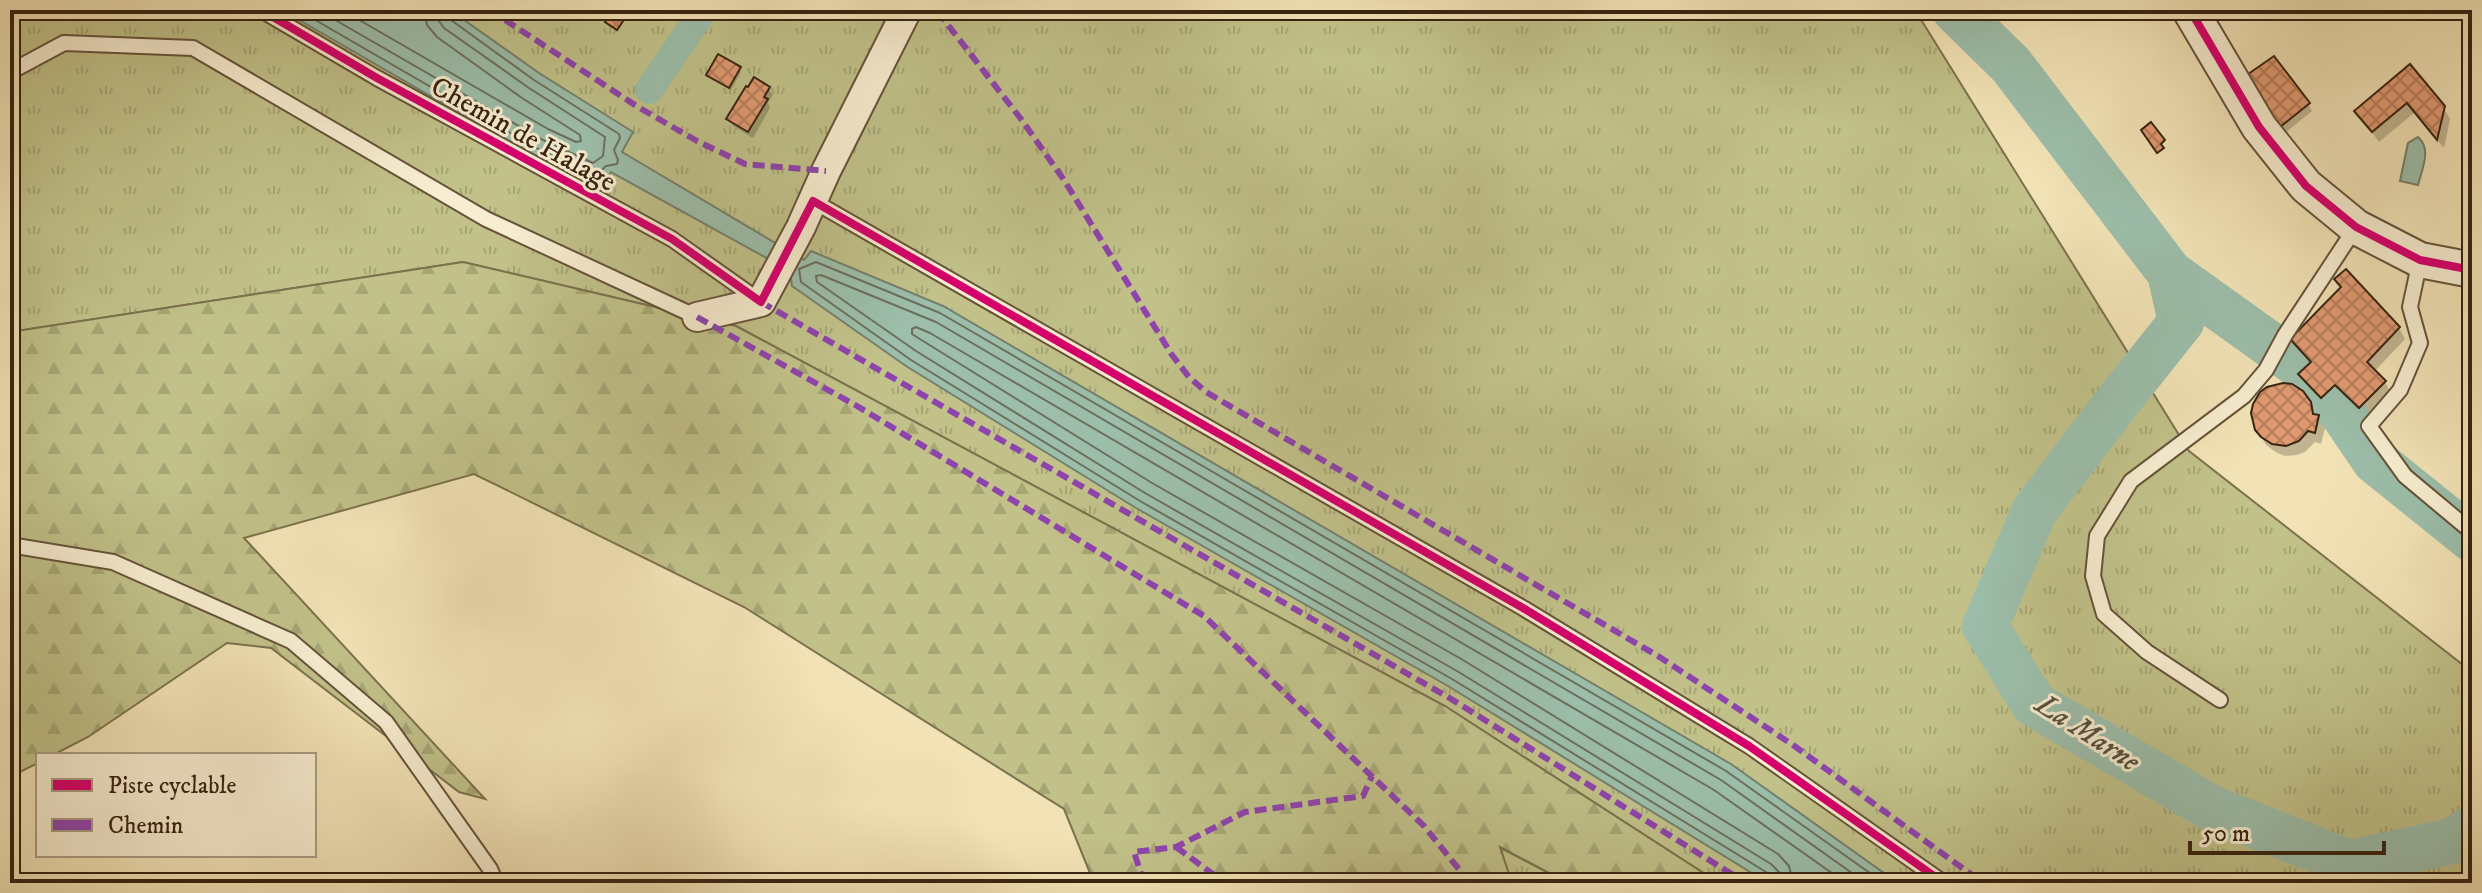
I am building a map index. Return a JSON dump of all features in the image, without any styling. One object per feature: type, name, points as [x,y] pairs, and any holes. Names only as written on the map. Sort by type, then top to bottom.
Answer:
[{"type":"street","points":[[697,317],[761,302],[907,10]]},
{"type":"street","points":[[2190,10],[2259,127],[2306,186],[2356,227],[2420,260],[2472,270]]},
{"type":"lane","name":"Chemin de Halage","points":[[261,10],[672,239],[761,302]]},
{"type":"lane","points":[[10,72],[64,43],[193,48],[486,219],[697,317]]},
{"type":"lane","points":[[813,201],[1523,608],[1749,746],[1944,883]]},
{"type":"lane","points":[[2220,700],[2147,652],[2104,614],[2093,576],[2097,536],[2131,481],[2244,396],[2266,370],[2285,335],[2356,227]]},
{"type":"lane","points":[[2420,260],[2410,307],[2420,343],[2400,390],[2369,426],[2405,476],[2472,532]]},
{"type":"lane","points":[[10,545],[113,562],[291,641],[386,722],[490,869],[496,883]]},
{"type":"green space","points":[[10,10],[1915,10],[2189,451],[2472,672],[2472,883],[1719,883],[1445,706],[736,326],[463,262],[10,332]]},
{"type":"green space","points":[[463,262],[736,326],[1445,706],[1719,883],[1568,883],[1500,847],[1512,883],[1094,883],[1064,809],[744,607],[474,474],[244,538],[485,799],[459,792],[271,648],[227,643],[88,737],[57,753],[36,753],[36,764],[10,777],[10,332]]},
{"type":"green space","points":[[1499,847],[1568,883],[1512,883]]},
{"type":"water","points":[[282,10],[450,10],[539,73],[633,132],[622,152],[804,260],[811,251],[943,306],[1731,764],[1898,883],[1768,883],[1448,686],[1136,508],[906,366],[792,286],[790,271],[611,172],[602,187],[534,156]]},
{"type":"water","points":[[2418,137],[2425,153],[2418,185],[2400,181],[2408,143]]},
{"type":"building","points":[[611,13],[623,21],[617,30],[605,22]]},
{"type":"building","points":[[718,54],[741,67],[729,88],[706,75]]},
{"type":"building","points":[[2274,56],[2310,103],[2280,127],[2244,77]]},
{"type":"building","points":[[2410,64],[2445,106],[2437,140],[2407,103],[2372,132],[2354,111]]},
{"type":"building","points":[[754,77],[770,87],[764,97],[768,99],[748,132],[726,119]]},
{"type":"building","points":[[2151,122],[2165,140],[2161,144],[2164,148],[2157,153],[2141,130]]},
{"type":"building","points":[[2346,269],[2400,327],[2367,362],[2386,381],[2359,408],[2335,385],[2321,398],[2298,374],[2311,362],[2290,339],[2341,287],[2334,279]]},
{"type":"building","points":[[2283,383],[2292,384],[2303,391],[2311,402],[2313,414],[2319,415],[2315,433],[2308,431],[2299,441],[2286,446],[2272,444],[2261,437],[2255,430],[2251,413],[2260,392]]},
{"type":"waterway","points":[[649,90],[704,10]]},
{"type":"waterway","name":"La Marne","points":[[1955,10],[2011,65],[2170,273],[2181,322],[2035,510],[1985,626],[2034,704],[2213,809],[2350,863],[2453,841],[2472,828]]},
{"type":"waterway","name":"La Marne","points":[[2170,273],[2304,369]]},
{"type":"waterway","name":"La Marne","points":[[2328,392],[2375,461],[2472,539]]},
{"type":"marked path","points":[[490,10],[638,107],[697,141],[745,164],[826,171]]},
{"type":"marked path","points":[[941,10],[941,16],[1064,180],[1172,355],[1206,392],[1658,656],[1793,745],[1983,883]]},
{"type":"marked path","points":[[761,302],[1448,697],[1746,883]]},
{"type":"marked path","points":[[697,317],[857,406],[1204,616],[1424,826],[1470,883]]},
{"type":"marked path","points":[[1144,883],[1134,852],[1176,847],[1245,812],[1363,796],[1372,776]]},
{"type":"marked path","points":[[1176,847],[1225,883]]},
{"type":"cycle path","points":[[261,10],[377,78],[672,239],[761,302],[813,201],[1523,608],[1749,746],[1944,883]]},
{"type":"cycle path","points":[[2190,10],[2259,127],[2306,186],[2356,227],[2420,260],[2472,270]]}]
